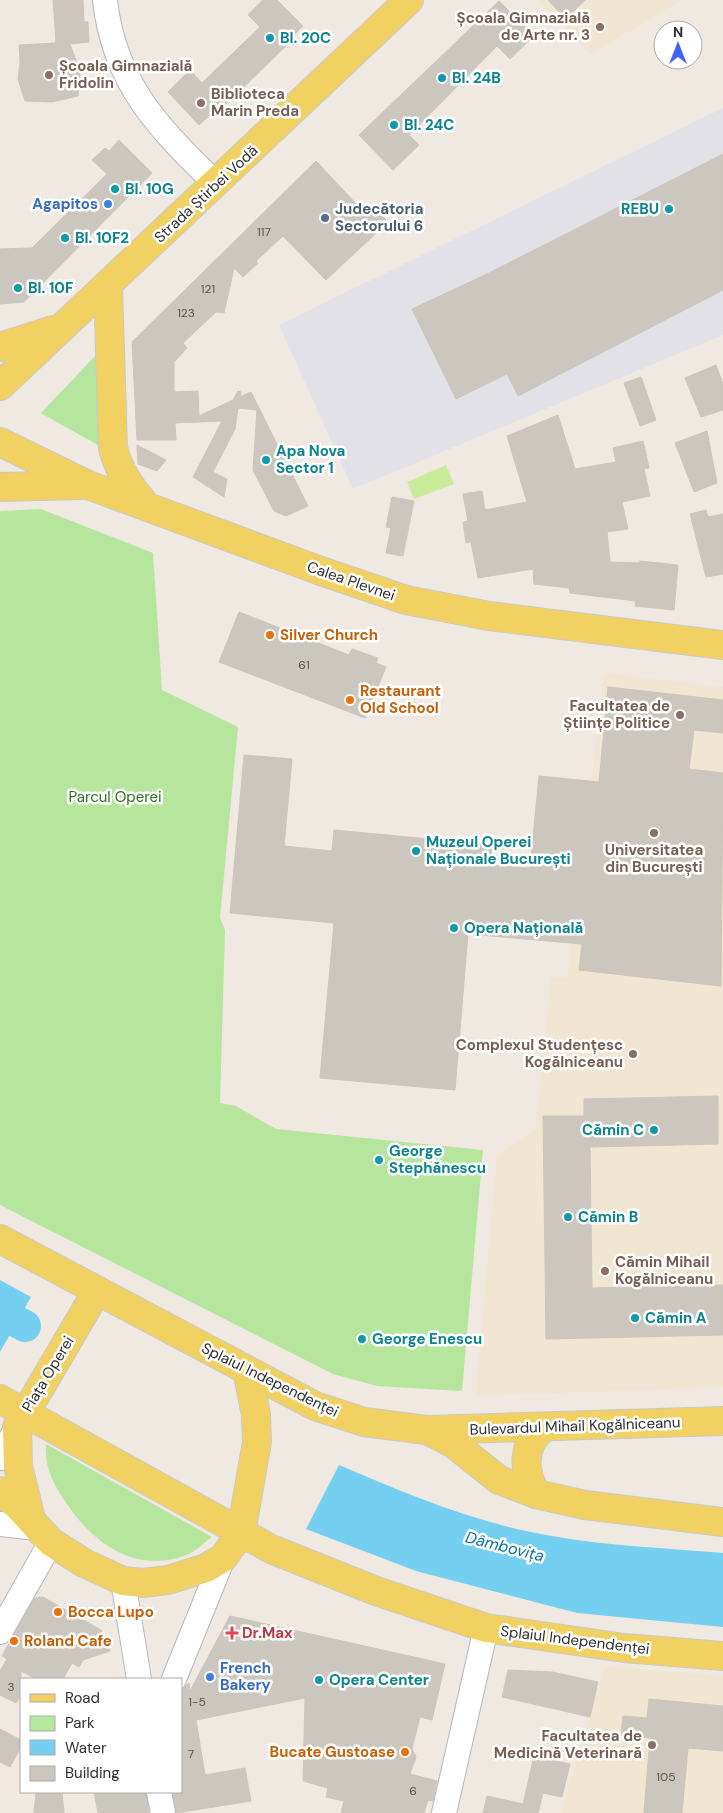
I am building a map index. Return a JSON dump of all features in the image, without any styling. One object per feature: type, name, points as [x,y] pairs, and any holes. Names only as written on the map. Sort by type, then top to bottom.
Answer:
[{"type":"main road","name":"Strada Știrbei Vodă","points":[[0,386],[108,287],[409,0]]},
{"type":"main road","points":[[108,287],[113,448],[120,470],[130,488],[147,506]]},
{"type":"main road","points":[[0,347],[29,340],[66,325]]},
{"type":"main road","name":"Calea Plevnei","points":[[0,442],[88,484],[318,570],[406,600],[489,616],[723,645]]},
{"type":"main road","points":[[0,487],[88,484]]},
{"type":"main road","name":"Splaiul Independenței","points":[[0,1239],[315,1406],[341,1416],[383,1426],[426,1430],[454,1444],[499,1480],[536,1494],[585,1505],[723,1522]]},
{"type":"main road","name":"Piața Operei","points":[[14,1424],[97,1291]]},
{"type":"main road","points":[[223,1558],[241,1534],[257,1442],[256,1414],[247,1370]]},
{"type":"main road","name":"Splaiul Independenței","points":[[0,1400],[14,1424],[328,1574],[486,1628],[624,1648],[723,1656]]},
{"type":"main road","name":"Bulevardul Mihail Kogălniceanu","points":[[426,1430],[723,1421]]},
{"type":"main road","points":[[14,1424],[21,1485],[40,1530]]},
{"type":"main road","points":[[536,1494],[527,1471],[526,1453],[535,1435],[545,1427]]},
{"type":"main road","points":[[0,1491],[40,1530],[84,1563],[123,1581],[143,1583],[168,1580],[206,1568],[223,1558],[247,1553],[283,1554]]},
{"type":"street","points":[[104,0],[112,43],[130,84],[145,108],[216,184]]},
{"type":"street","name":"Piața Operei","points":[[0,1458],[14,1424]]},
{"type":"street","points":[[0,1524],[40,1530],[0,1632]]},
{"type":"street","points":[[174,1678],[223,1558]]},
{"type":"street","points":[[123,1581],[139,1678]]},
{"type":"street","points":[[444,1813],[486,1628]]},
{"type":"street","points":[[159,1793],[163,1813]]},
{"type":"shaded area","name":"Școala Gimnazială de Arte nr. 3","points":[[538,0],[682,0],[590,54]]},
{"type":"shaded area","name":"REBU","points":[[723,108],[723,335],[353,489],[279,325]]},
{"type":"shaded area","name":"Complexul Studențesc Kogălniceanu","points":[[604,673],[723,687],[723,1387],[476,1396],[497,1155],[536,1129],[551,978],[567,979]]},
{"type":"shaded area","name":"Facultatea de Medicină Veterinară","points":[[605,1666],[723,1676],[723,1813],[561,1813]]},
{"type":"green space","points":[[97,354],[103,448],[41,413]]},
{"type":"green space","points":[[446,465],[454,484],[414,499],[407,482]]},
{"type":"green space","name":"Parcul Operei","points":[[41,509],[153,553],[162,690],[238,727],[220,918],[225,930],[220,1103],[236,1106],[276,1129],[483,1150],[462,1391],[377,1386],[333,1374],[0,1205],[0,511]]},
{"type":"green space","points":[[46,1444],[212,1537],[191,1553],[172,1559],[154,1561],[137,1559],[120,1553],[91,1533],[62,1497],[48,1468]]},
{"type":"water","points":[[0,1280],[31,1297],[0,1352]]},
{"type":"water","points":[[339,1465],[443,1507],[524,1531],[594,1542],[723,1553],[723,1627],[577,1613],[416,1571],[306,1529]]},
{"type":"building","name":"Școala Gimnazială Fridolin","points":[[53,0],[83,0],[84,22],[88,22],[89,42],[70,44],[80,71],[78,96],[52,102],[25,101],[18,79],[19,45],[56,43]]},
{"type":"building","points":[[263,0],[277,0],[303,26],[291,38],[293,39],[248,83],[211,118],[209,116],[199,125],[168,92],[190,70],[202,83],[260,27],[248,15]]},
{"type":"building","points":[[548,0],[585,0],[566,19]]},
{"type":"building","points":[[499,1],[534,36],[510,59],[497,46],[409,135],[419,145],[393,170],[359,135]]},
{"type":"building","points":[[119,140],[152,173],[24,302],[0,304],[0,249],[32,248],[107,174],[92,160],[105,148],[109,151]]},
{"type":"building","name":"REBU","points":[[723,154],[723,290],[518,396],[507,374],[456,399],[412,309],[487,274]]},
{"type":"building","points":[[316,161],[359,207],[362,204],[371,213],[376,209],[388,222],[326,280],[283,236],[256,261],[258,263],[243,277],[234,268],[224,313],[216,312],[183,343],[187,348],[174,362],[174,392],[198,391],[199,416],[233,400],[238,391],[241,392],[240,397],[251,392],[308,506],[286,516],[274,511],[253,470],[257,410],[238,408],[235,429],[213,472],[227,479],[224,497],[193,477],[222,421],[175,423],[176,440],[137,440],[132,342]]},
{"type":"building","points":[[716,365],[723,384],[723,410],[701,417],[685,378]]},
{"type":"building","points":[[641,377],[656,420],[640,426],[624,383]]},
{"type":"building","points":[[558,415],[575,469],[616,462],[613,448],[643,441],[649,468],[644,469],[650,496],[622,502],[628,529],[607,532],[610,562],[639,563],[640,561],[678,565],[674,610],[635,606],[636,601],[570,593],[569,588],[534,584],[533,569],[478,578],[471,542],[466,543],[463,522],[468,521],[463,494],[482,491],[485,510],[527,502],[507,436]]},
{"type":"building","points":[[707,431],[717,483],[694,492],[675,443]]},
{"type":"building","points":[[137,445],[166,460],[157,471],[138,464]]},
{"type":"building","points":[[392,497],[414,501],[403,556],[386,553],[391,528],[386,527]]},
{"type":"building","points":[[706,510],[708,517],[723,514],[723,574],[706,577],[690,514]]},
{"type":"building","points":[[239,612],[349,655],[352,649],[378,658],[376,663],[386,667],[365,718],[219,662]]},
{"type":"building","name":"Opera Națională","points":[[608,687],[723,700],[723,733],[694,730],[689,769],[723,773],[721,986],[579,970],[582,944],[468,934],[455,1090],[320,1078],[334,923],[230,913],[244,755],[292,759],[284,846],[332,851],[334,830],[492,845],[490,865],[530,868],[539,776],[599,782]]},
{"type":"building","points":[[718,1096],[718,1144],[590,1147],[592,1288],[723,1285],[723,1335],[546,1339],[543,1116],[584,1116],[584,1099]]},
{"type":"building","points":[[43,1597],[101,1630],[110,1651],[83,1660],[79,1667],[72,1663],[64,1678],[34,1678],[21,1671],[20,1697],[16,1703],[0,1695],[0,1671],[7,1659],[2,1656],[34,1599]]},
{"type":"building","points":[[230,1616],[445,1664],[432,1720],[420,1717],[412,1749],[416,1757],[410,1774],[437,1781],[433,1801],[428,1800],[424,1813],[341,1813],[344,1801],[326,1797],[328,1788],[303,1781],[305,1698],[196,1720],[205,1775],[245,1768],[251,1801],[176,1813],[173,1793],[182,1793],[182,1689],[189,1683],[190,1691]]},
{"type":"building","points":[[508,1670],[552,1672],[598,1682],[590,1717],[502,1697]]},
{"type":"building","name":"Facultatea de Medicină Veterinară","points":[[649,1699],[723,1706],[723,1751],[688,1748],[682,1813],[644,1813],[650,1738],[621,1735],[623,1716],[647,1718]]},
{"type":"building","points":[[0,1729],[20,1739],[20,1749],[10,1767],[0,1762]]},
{"type":"building","points":[[534,1756],[570,1764],[562,1797],[543,1793],[538,1813],[483,1813],[487,1796],[523,1804]]},
{"type":"building","points":[[36,1793],[62,1793],[64,1813],[34,1813]]},
{"type":"building","points":[[94,1793],[146,1793],[149,1813],[98,1813]]},
{"type":"waterway","name":"Dâmbovița","points":[[0,1313],[25,1326]]},
{"type":"place","name":"Școala Gimnazială de Arte nr. 3","points":[[600,27]]},
{"type":"place","name":"Bl. 20C","points":[[270,38]]},
{"type":"place","name":"Școala Gimnazială Fridolin","points":[[49,75]]},
{"type":"place","name":"Bl. 24B","points":[[442,78]]},
{"type":"place","name":"Biblioteca Marin Preda","points":[[201,103]]},
{"type":"place","name":"Bl. 24C","points":[[394,125]]},
{"type":"place","name":"Bl. 10G","points":[[115,189]]},
{"type":"place","name":"Agapitos","points":[[108,204]]},
{"type":"place","name":"REBU","points":[[669,209]]},
{"type":"place","name":"Judecătoria Sectorului 6","points":[[325,218]]},
{"type":"place","name":"Bl. 10F2","points":[[65,238]]},
{"type":"place","name":"Bl. 10F","points":[[18,288]]},
{"type":"place","name":"Apa Nova Sector 1","points":[[266,460]]},
{"type":"place","name":"Silver Church","points":[[270,635]]},
{"type":"place","name":"Restaurant Old School","points":[[350,700]]},
{"type":"place","name":"Facultatea de Științe Politice","points":[[680,715]]},
{"type":"place","name":"Universitatea din București","points":[[654,833]]},
{"type":"place","name":"Muzeul Operei Naționale București","points":[[416,851]]},
{"type":"place","name":"Opera Națională","points":[[454,928]]},
{"type":"place","name":"Complexul Studențesc Kogălniceanu","points":[[633,1054]]},
{"type":"place","name":"Cămin C","points":[[654,1130]]},
{"type":"place","name":"George Stephănescu","points":[[379,1160]]},
{"type":"place","name":"Cămin B","points":[[568,1217]]},
{"type":"place","name":"Cămin Mihail Kogălniceanu","points":[[605,1271]]},
{"type":"place","name":"Cămin A","points":[[635,1318]]},
{"type":"place","name":"George Enescu","points":[[362,1339]]},
{"type":"place","name":"Bocca Lupo","points":[[58,1612]]},
{"type":"place","name":"Dr.Max","points":[[232,1633]]},
{"type":"place","name":"Roland Cafe","points":[[14,1641]]},
{"type":"place","name":"French Bakery","points":[[210,1677]]},
{"type":"place","name":"Opera Center","points":[[319,1680]]},
{"type":"place","name":"Facultatea de Medicină Veterinară","points":[[652,1745]]},
{"type":"place","name":"Bucate Gustoase","points":[[405,1752]]}]
